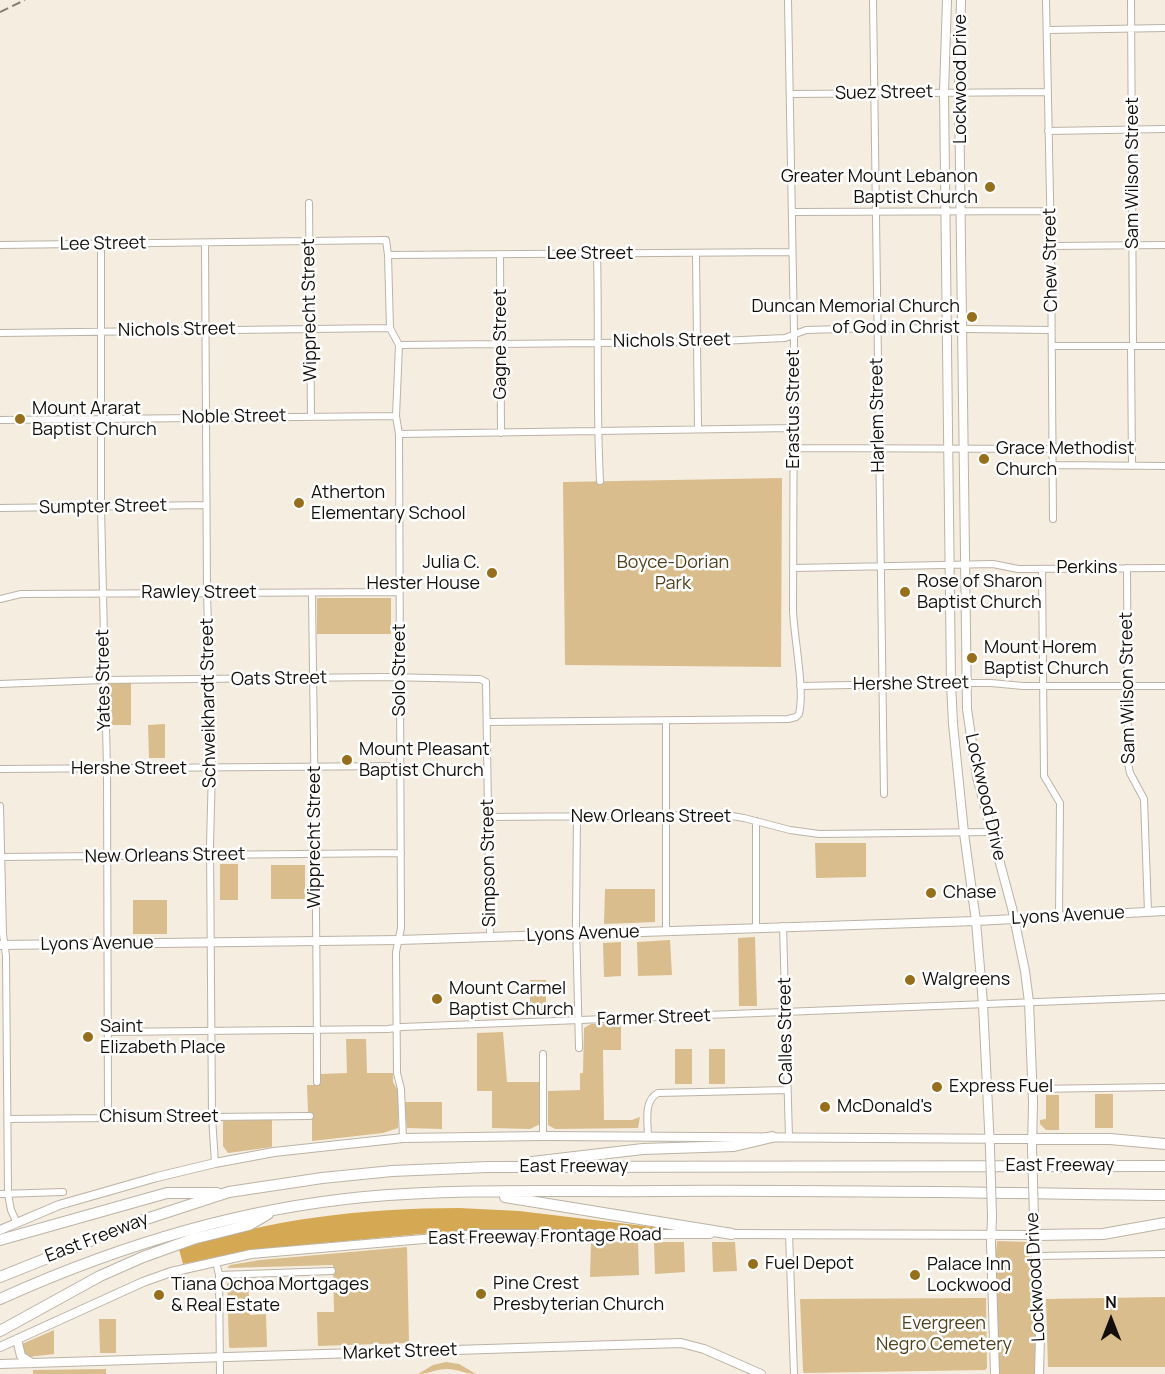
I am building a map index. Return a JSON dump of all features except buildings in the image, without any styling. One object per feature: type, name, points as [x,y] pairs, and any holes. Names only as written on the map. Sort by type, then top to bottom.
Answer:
[{"type":"highway","points":[[488,1167],[642,1149],[735,1146],[772,1137]]},
{"type":"highway","points":[[1033,1144],[1110,1138],[1165,1144]]},
{"type":"highway","name":"East Freeway","points":[[0,1277],[140,1221],[229,1192],[322,1178],[392,1171],[488,1167],[1165,1166]]},
{"type":"highway","name":"East Freeway","points":[[0,1299],[37,1282],[156,1239],[275,1209],[364,1197],[482,1192],[766,1191],[1165,1195]]},
{"type":"highway","points":[[0,1240],[167,1193],[229,1192]]},
{"type":"highway","points":[[482,1192],[536,1203],[732,1234]]},
{"type":"highway","points":[[0,1331],[91,1281],[143,1257],[193,1239],[249,1225],[275,1209]]},
{"type":"highway","points":[[1036,1235],[1103,1234],[1165,1223]]},
{"type":"main road","name":"Lockwood Drive","points":[[947,0],[944,92],[952,724],[976,921],[983,1004],[993,1226],[990,1235],[995,1374]]},
{"type":"main road","name":"Lockwood Drive","points":[[961,0],[959,92],[967,683],[973,757],[1014,918],[1025,968],[1029,1002],[1033,1089],[1034,1216],[1040,1336],[1039,1374]]},
{"type":"main road","name":"Lyons Avenue","points":[[2,945],[315,943],[976,921],[1165,911]]},
{"type":"main road","points":[[0,1230],[16,1221],[58,1205],[215,1163],[274,1152],[403,1138],[543,1136],[990,1138],[1033,1144]]},
{"type":"main road","name":"East Freeway Frontage Road","points":[[0,1347],[143,1282],[171,1272],[264,1253],[466,1235],[1036,1235]]},
{"type":"main road","points":[[17,1339],[21,1356],[32,1363]]},
{"type":"main road","name":"Market Street","points":[[0,1364],[681,1343],[704,1349],[761,1374]]},
{"type":"street","name":"Erastus Street","points":[[666,720],[788,719],[796,717],[800,711],[800,686],[794,634],[793,212],[790,164],[791,94],[788,76],[788,0]]},
{"type":"street","name":"Harlem Street","points":[[873,0],[884,794]]},
{"type":"street","name":"Chew Street","points":[[1046,0],[1053,519]]},
{"type":"street","name":"Sam Wilson Street","points":[[1131,0],[1132,466]]},
{"type":"street","points":[[1048,30],[1165,28]]},
{"type":"street","name":"Suez Street","points":[[791,94],[1048,92]]},
{"type":"street","points":[[1048,131],[1165,129]]},
{"type":"street","name":"Wipprecht Street","points":[[309,203],[311,416]]},
{"type":"street","points":[[793,212],[1050,211]]},
{"type":"street","name":"Lee Street","points":[[0,245],[386,240],[388,255],[792,252]]},
{"type":"street","name":"Schweikhardt Street","points":[[205,243],[207,592],[212,768],[212,1117],[215,1163]]},
{"type":"street","name":"Yates Street","points":[[101,244],[101,507],[103,680],[107,769],[108,1117]]},
{"type":"street","points":[[1051,246],[1165,245]]},
{"type":"street","points":[[696,253],[698,428]]},
{"type":"street","points":[[597,254],[600,481]]},
{"type":"street","points":[[388,255],[390,328],[399,345]]},
{"type":"street","name":"Gagne Street","points":[[500,255],[501,433]]},
{"type":"street","name":"Nichols Street","points":[[0,333],[390,328]]},
{"type":"street","name":"Nichols Street","points":[[399,345],[698,342],[785,338],[806,330],[877,328],[1051,330]]},
{"type":"street","name":"Solo Street","points":[[399,345],[396,416],[399,434],[401,928],[396,952],[396,1028],[403,1138]]},
{"type":"street","points":[[1052,346],[1165,346]]},
{"type":"street","name":"Noble Street","points":[[0,420],[396,416]]},
{"type":"street","points":[[399,434],[793,428]]},
{"type":"street","points":[[794,448],[1051,449]]},
{"type":"street","points":[[1053,465],[1165,466]]},
{"type":"street","name":"Sumpter Street","points":[[0,508],[206,505]]},
{"type":"street","name":"Perkins","points":[[793,568],[993,564],[1018,569],[1165,568]]},
{"type":"street","name":"Sam Wilson Street","points":[[1127,568],[1128,768],[1144,798],[1148,912]]},
{"type":"street","points":[[1042,569],[1044,776],[1060,803],[1059,916]]},
{"type":"street","name":"Rawley Street","points":[[0,599],[21,594],[399,592]]},
{"type":"street","name":"Wipprecht Street","points":[[312,593],[317,854],[315,943],[318,953],[317,1082]]},
{"type":"street","name":"Oats Street","points":[[0,684],[103,680],[400,678],[480,679],[486,682]]},
{"type":"street","name":"Simpson Street","points":[[486,682],[490,937]]},
{"type":"street","name":"Hershe Street","points":[[800,686],[951,683],[1165,686]]},
{"type":"street","points":[[487,722],[666,720],[666,930]]},
{"type":"street","name":"Hershe Street","points":[[0,769],[401,766]]},
{"type":"street","points":[[0,806],[8,1194],[16,1221]]},
{"type":"street","name":"New Orleans Street","points":[[488,817],[726,815],[790,830],[819,834],[992,832]]},
{"type":"street","points":[[577,816],[579,1048]]},
{"type":"street","points":[[756,821],[756,927]]},
{"type":"street","name":"New Orleans Street","points":[[1,857],[401,853]]},
{"type":"street","name":"Calles Street","points":[[783,926],[789,1137]]},
{"type":"street","name":"Farmer Street","points":[[107,1032],[396,1028],[1165,997]]},
{"type":"street","points":[[543,1054],[543,1136]]},
{"type":"street","points":[[1033,1089],[1165,1087]]},
{"type":"street","points":[[648,1137],[649,1102],[652,1096],[658,1093],[788,1090]]},
{"type":"street","name":"Chisum Street","points":[[8,1119],[310,1116]]},
{"type":"street","points":[[0,1194],[63,1192]]},
{"type":"street","points":[[789,1234],[794,1374]]},
{"type":"street","points":[[1036,1256],[1165,1254]]},
{"type":"street","points":[[216,1261],[219,1275],[220,1374]]},
{"type":"street","points":[[219,1275],[332,1271]]},
{"type":"green space","name":"Boyce-Dorian Park","points":[[782,478],[781,667],[565,665],[563,482]]},
{"type":"green space","points":[[317,598],[391,598],[391,634],[317,634]]},
{"type":"green space","points":[[131,682],[131,725],[108,725],[108,684]]},
{"type":"green space","points":[[165,724],[165,758],[149,758],[148,725]]},
{"type":"green space","points":[[815,843],[866,843],[866,877],[816,878]]},
{"type":"green space","points":[[220,864],[238,864],[238,900],[220,900]]},
{"type":"green space","points":[[271,865],[305,865],[305,899],[271,899]]},
{"type":"green space","points":[[605,889],[655,889],[655,922],[604,924]]},
{"type":"green space","points":[[133,900],[167,900],[167,934],[133,934]]},
{"type":"green space","points":[[755,937],[757,1006],[739,1006],[738,938]]},
{"type":"green space","points":[[670,940],[672,975],[638,976],[637,942]]},
{"type":"green space","points":[[621,942],[621,976],[604,977],[603,943]]},
{"type":"green space","points":[[530,980],[546,980],[546,1014],[530,1014]]},
{"type":"green space","points":[[621,1023],[621,1050],[603,1050],[604,1120],[632,1120],[640,1117],[638,1128],[555,1129],[548,1125],[548,1091],[580,1090],[580,1073],[583,1073],[584,1028],[591,1024]]},
{"type":"green space","points":[[503,1032],[507,1082],[540,1082],[540,1124],[530,1129],[492,1128],[492,1091],[477,1091],[477,1033]]},
{"type":"green space","points":[[346,1039],[366,1039],[367,1073],[393,1073],[393,1082],[398,1091],[398,1128],[383,1133],[312,1141],[312,1116],[308,1112],[307,1085],[320,1085],[321,1074],[347,1073]]},
{"type":"green space","points":[[675,1049],[692,1049],[692,1084],[675,1084]]},
{"type":"green space","points":[[709,1049],[725,1049],[725,1084],[709,1084]]},
{"type":"green space","points":[[1095,1094],[1113,1094],[1113,1128],[1095,1128]]},
{"type":"green space","points":[[1046,1095],[1059,1095],[1059,1130],[1046,1130],[1040,1124],[1040,1120],[1046,1119]]},
{"type":"green space","points":[[404,1102],[442,1102],[442,1129],[407,1128]]},
{"type":"green space","points":[[272,1119],[272,1147],[228,1153],[223,1146],[223,1121]]},
{"type":"green space","points":[[997,1241],[1029,1242],[1035,1338],[1036,1370],[1034,1374],[1000,1374],[999,1372],[995,1262]]},
{"type":"green space","points":[[591,1242],[638,1242],[639,1275],[590,1277]]},
{"type":"green space","points":[[654,1242],[684,1242],[685,1272],[655,1274]]},
{"type":"green space","points":[[712,1242],[735,1242],[737,1271],[713,1272]]},
{"type":"green space","points":[[407,1247],[409,1343],[318,1346],[317,1312],[334,1312],[333,1265],[227,1268],[230,1265],[260,1260]]},
{"type":"green space","points":[[248,1281],[250,1315],[266,1314],[267,1347],[231,1348],[229,1347],[227,1283]]},
{"type":"green space","name":"Evergreen Negro Cemetery","points":[[1165,1297],[1165,1367],[1048,1367],[1046,1299]]},
{"type":"green space","name":"Evergreen Negro Cemetery","points":[[986,1298],[987,1368],[985,1370],[804,1373],[803,1371],[800,1299]]},
{"type":"green space","points":[[99,1319],[116,1319],[116,1353],[100,1353]]},
{"type":"green space","points":[[54,1330],[54,1354],[28,1357],[25,1354],[22,1344]]},
{"type":"green space","points":[[446,1362],[459,1364],[476,1374],[447,1369],[418,1374],[433,1365]]},
{"type":"green space","points":[[106,1369],[106,1374],[33,1374],[33,1370]]},
{"type":"shaded area","points":[[459,1208],[519,1211],[669,1230],[442,1232],[249,1250],[183,1264],[179,1249],[247,1230],[317,1217],[388,1210]]},
{"type":"railway","points":[[0,12],[25,0]]},
{"type":"place","name":"Greater Mount Lebanon Baptist Church","points":[[990,187]]},
{"type":"place","name":"Duncan Memorial Church of God in Christ","points":[[972,317]]},
{"type":"place","name":"Mount Ararat Baptist Church","points":[[20,419]]},
{"type":"place","name":"Grace Methodist Church","points":[[984,459]]},
{"type":"place","name":"Atherton Elementary School","points":[[299,503]]},
{"type":"place","name":"Julia C. Hester House","points":[[492,573]]},
{"type":"place","name":"Rose of Sharon Baptist Church","points":[[905,592]]},
{"type":"place","name":"Mount Horem Baptist Church","points":[[972,658]]},
{"type":"place","name":"Mount Pleasant Baptist Church","points":[[347,760]]},
{"type":"place","name":"Chase","points":[[931,893]]},
{"type":"place","name":"Walgreens","points":[[910,980]]},
{"type":"place","name":"Mount Carmel Baptist Church","points":[[437,999]]},
{"type":"place","name":"Saint Elizabeth Place","points":[[88,1037]]},
{"type":"place","name":"Express Fuel","points":[[937,1087]]},
{"type":"place","name":"McDonald's","points":[[825,1107]]},
{"type":"place","name":"Fuel Depot","points":[[753,1264]]},
{"type":"place","name":"Palace Inn Lockwood","points":[[915,1275]]},
{"type":"place","name":"Pine Crest Presbyterian Church","points":[[481,1294]]},
{"type":"place","name":"Tiana Ochoa Mortgages & Real Estate","points":[[159,1295]]}]
